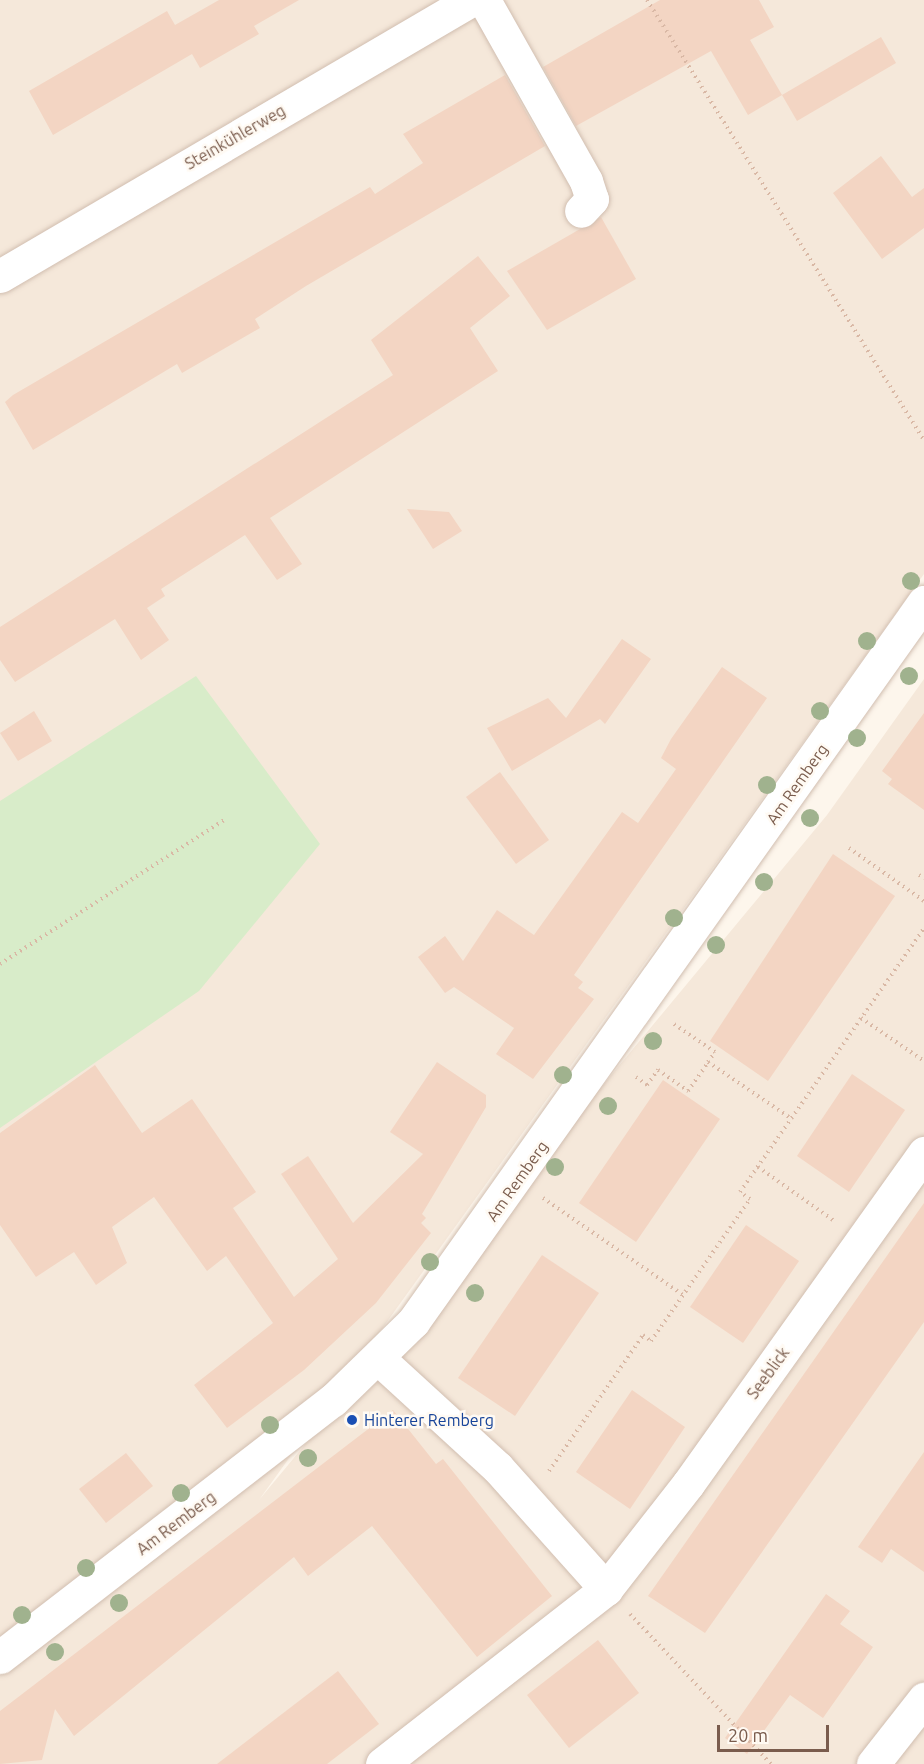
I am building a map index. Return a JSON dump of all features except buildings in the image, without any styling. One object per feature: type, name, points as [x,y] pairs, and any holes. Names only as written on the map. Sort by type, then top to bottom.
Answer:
[{"type":"street","name":"Steinkühlerweg","points":[[0,276],[471,0]]},
{"type":"street","points":[[484,0],[586,182],[592,199],[581,211]]},
{"type":"street","name":"Am Remberg","points":[[0,1658],[240,1475],[379,1359],[447,1281],[924,602]]},
{"type":"street","name":"Seeblick","points":[[382,1764],[606,1589],[688,1484],[924,1153]]},
{"type":"street","points":[[379,1359],[528,1502],[606,1589]]},
{"type":"street","points":[[873,1764],[924,1699]]},
{"type":"path","points":[[647,0],[924,440]]},
{"type":"path","points":[[0,964],[224,820]]},
{"type":"path","points":[[849,848],[924,901]]},
{"type":"path","points":[[528,1502],[643,1335],[651,1341],[750,1198],[741,1192],[924,928]]},
{"type":"path","points":[[861,1018],[924,1061]]},
{"type":"path","points":[[636,1077],[647,1085],[658,1070],[688,1091],[715,1052],[674,1024]]},
{"type":"path","points":[[708,1062],[792,1119]]},
{"type":"path","points":[[758,1167],[862,1240]]},
{"type":"path","points":[[517,1181],[683,1295]]},
{"type":"path","points":[[606,1589],[771,1764]]},
{"type":"shaded area","points":[[0,0],[924,0],[924,574],[259,1500],[827,815],[924,679],[924,1764],[0,1764]]},
{"type":"green space","points":[[196,676],[320,844],[199,991],[0,1128],[0,801]]},
{"type":"place","name":"Hinterer Remberg","points":[[352,1420]]}]
